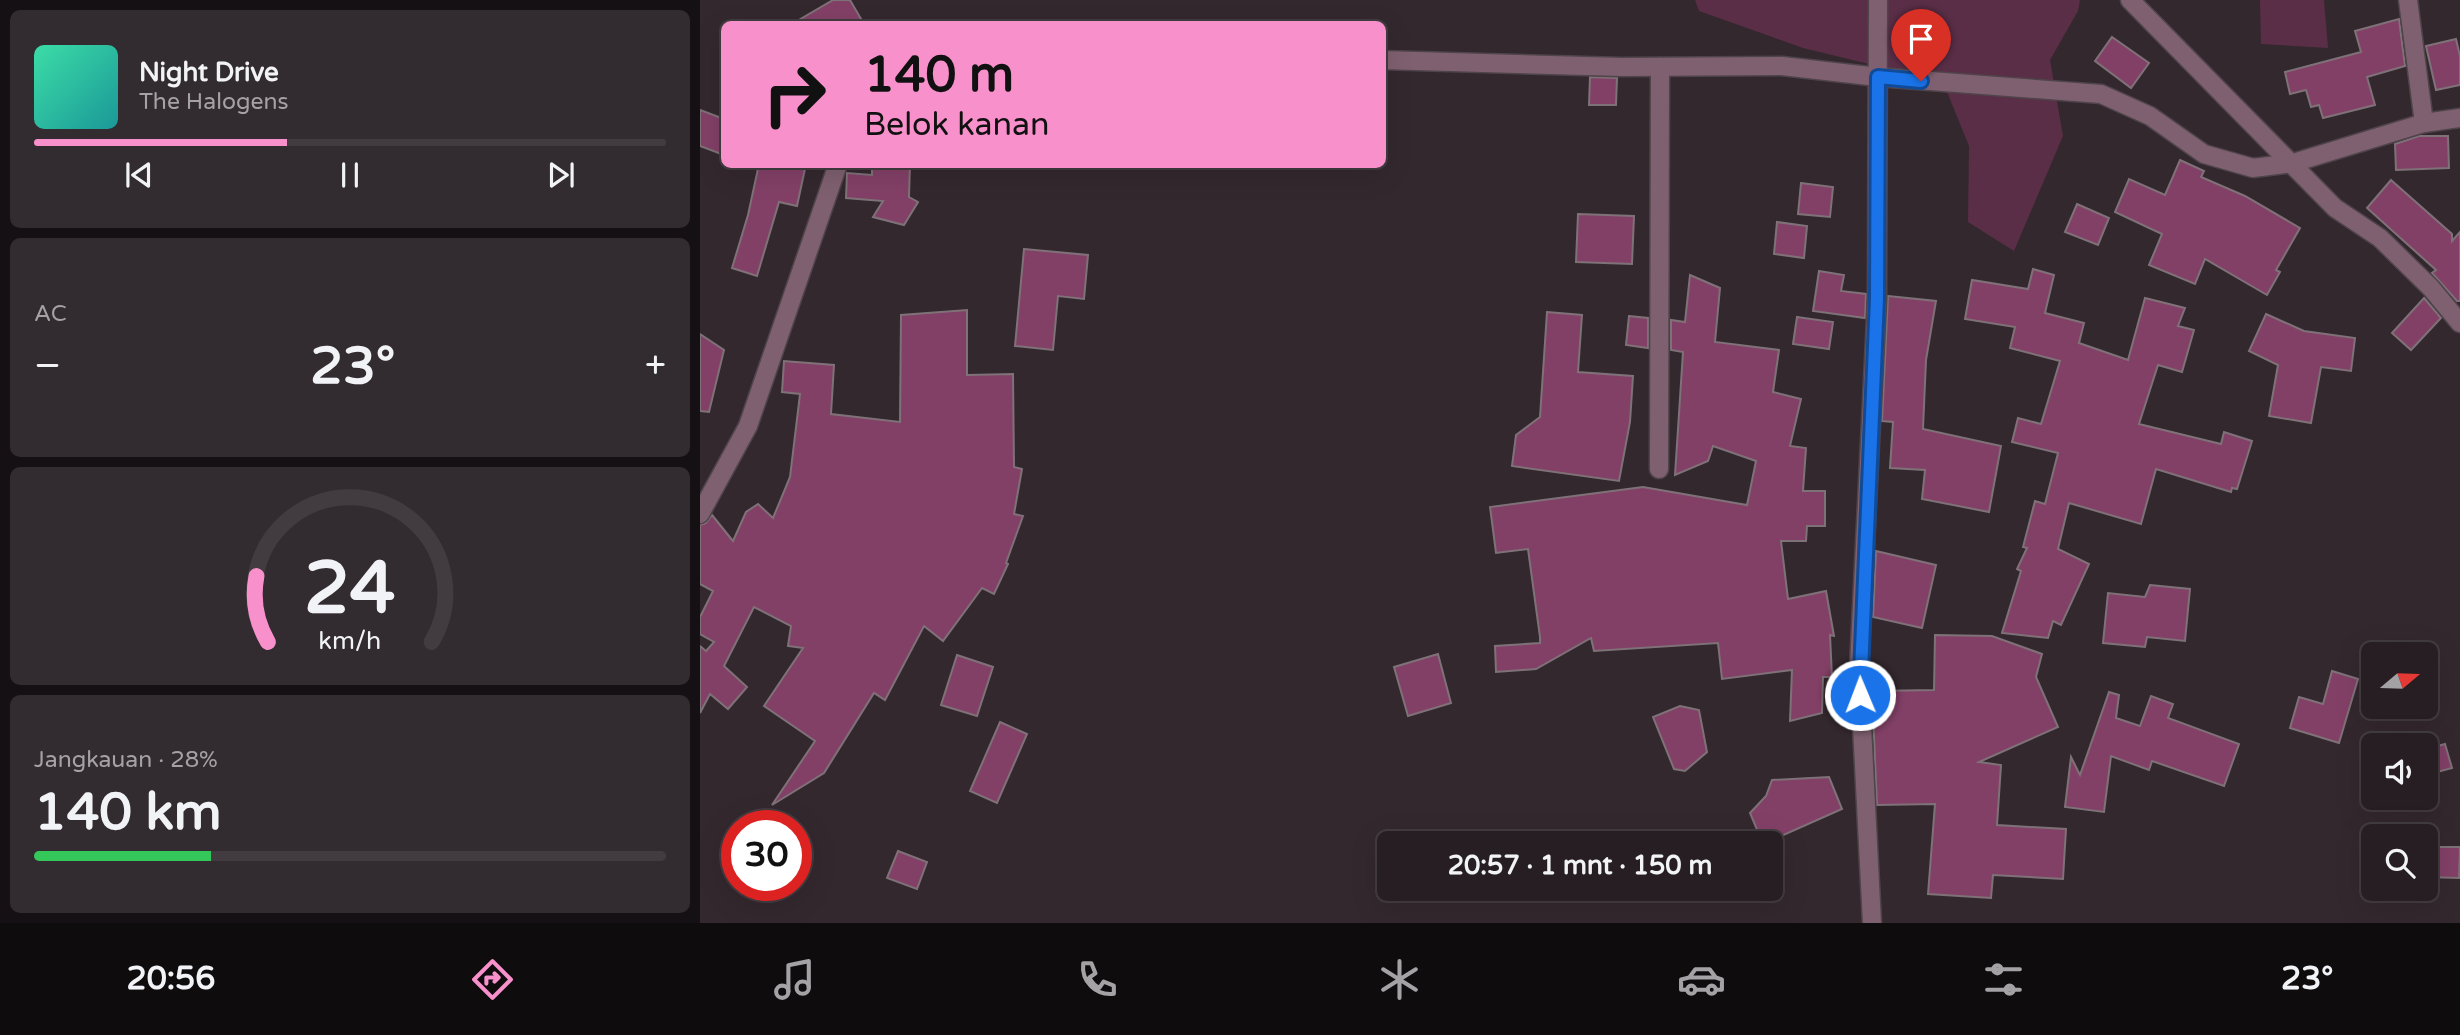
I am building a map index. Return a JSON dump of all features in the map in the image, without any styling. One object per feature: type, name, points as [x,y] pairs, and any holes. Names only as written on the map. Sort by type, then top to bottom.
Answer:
[{"type":"street","points":[[1872,923],[1859,667],[1877,299],[1878,0]]},
{"type":"street","points":[[2130,0],[2335,208],[2380,238],[2431,288],[2460,323]]},
{"type":"street","points":[[2408,0],[2424,123]]},
{"type":"street","points":[[1386,60],[1660,67],[1782,66],[1878,77],[2101,94],[2150,116],[2204,154],[2253,168],[2293,163],[2424,123],[2460,118]]},
{"type":"street","points":[[1659,469],[1660,67]]},
{"type":"street","points":[[700,514],[748,426],[837,168]]},
{"type":"shaded area","points":[[1695,0],[2080,0],[2078,11],[2050,60],[2063,136],[2014,251],[1968,222],[1969,146],[1943,82],[1803,48],[1699,11]]},
{"type":"shaded area","points":[[2260,0],[2324,0],[2328,48],[2261,44]]},
{"type":"building","points":[[833,0],[850,0],[862,21],[797,21]]},
{"type":"building","points":[[2399,19],[2405,66],[2367,77],[2375,105],[2323,118],[2319,105],[2311,107],[2306,90],[2290,94],[2285,72],[2361,52],[2355,31]]},
{"type":"building","points":[[2112,37],[2149,63],[2131,88],[2095,61]]},
{"type":"building","points":[[2456,39],[2460,56],[2460,85],[2436,90],[2426,46]]},
{"type":"building","points":[[1590,77],[1617,78],[1616,105],[1589,105]]},
{"type":"building","points":[[700,110],[721,118],[721,154],[700,146]]},
{"type":"building","points":[[2419,136],[2448,136],[2449,168],[2396,170],[2395,144]]},
{"type":"building","points":[[2180,160],[2204,171],[2201,177],[2245,196],[2300,228],[2276,270],[2280,272],[2267,295],[2205,259],[2195,284],[2149,265],[2162,234],[2115,212],[2129,179],[2165,195]]},
{"type":"building","points":[[758,168],[805,168],[797,206],[779,202],[757,276],[732,268]]},
{"type":"building","points":[[872,168],[910,168],[909,197],[918,202],[904,225],[873,217],[883,201],[846,198],[847,173],[872,175]]},
{"type":"building","points":[[2391,180],[2452,234],[2452,241],[2460,232],[2460,301],[2457,301],[2432,273],[2436,270],[2367,208]]},
{"type":"building","points":[[1801,183],[1833,187],[1830,217],[1798,214]]},
{"type":"building","points":[[2077,204],[2109,218],[2098,245],[2065,232]]},
{"type":"building","points":[[1578,214],[1634,216],[1632,264],[1576,262]]},
{"type":"building","points":[[1777,222],[1807,226],[1804,258],[1774,254]]},
{"type":"building","points":[[1024,249],[1088,255],[1084,299],[1058,296],[1053,350],[1015,346]]},
{"type":"building","points":[[2033,269],[2054,275],[2045,313],[2084,323],[2079,343],[2128,360],[2145,298],[2185,308],[2178,326],[2194,330],[2182,372],[2158,365],[2139,424],[2221,444],[2224,432],[2252,441],[2237,489],[2232,488],[2231,492],[2156,469],[2141,524],[2069,503],[2058,549],[2089,564],[2061,625],[2053,621],[2048,638],[2002,633],[2021,571],[2017,569],[2027,548],[2023,547],[2035,501],[2045,504],[2058,453],[2012,442],[2018,418],[2041,424],[2060,361],[2010,348],[2015,327],[1965,319],[1972,280],[2028,289]]},
{"type":"building","points":[[1819,271],[1844,275],[1841,291],[1866,294],[1865,318],[1813,311]]},
{"type":"building","points":[[1690,275],[1720,288],[1715,342],[1779,350],[1773,392],[1801,399],[1790,446],[1806,448],[1803,491],[1825,491],[1825,526],[1807,526],[1806,541],[1781,541],[1788,599],[1826,591],[1834,636],[1830,635],[1832,677],[1823,677],[1822,713],[1790,721],[1792,670],[1722,679],[1718,643],[1594,651],[1591,638],[1536,669],[1496,672],[1495,646],[1540,643],[1540,637],[1528,549],[1496,553],[1490,507],[1643,487],[1747,505],[1756,461],[1713,446],[1708,461],[1675,475],[1683,352],[1671,350],[1671,320],[1685,322]]},
{"type":"building","points":[[1888,296],[1936,301],[1926,360],[1923,429],[2001,446],[1989,512],[1922,499],[1925,470],[1890,468],[1893,422],[1882,421]]},
{"type":"building","points":[[2424,298],[2441,318],[2411,350],[2392,333]]},
{"type":"building","points":[[967,310],[967,375],[1013,374],[1014,467],[1022,469],[1014,514],[1023,516],[1006,563],[1008,564],[994,594],[982,588],[943,641],[924,626],[885,700],[874,693],[824,773],[772,805],[815,741],[764,706],[803,648],[788,646],[791,626],[754,607],[724,666],[747,687],[728,709],[710,694],[700,713],[700,646],[706,651],[714,642],[700,634],[700,617],[713,591],[700,584],[700,525],[706,523],[712,515],[733,541],[746,512],[758,504],[773,518],[790,477],[800,394],[782,392],[784,361],[834,365],[831,414],[900,422],[901,315]]},
{"type":"building","points":[[1547,312],[1582,315],[1578,372],[1633,376],[1630,422],[1619,481],[1512,466],[1516,435],[1540,417]]},
{"type":"building","points":[[2266,314],[2304,331],[2355,338],[2351,371],[2321,367],[2311,423],[2269,416],[2278,365],[2249,351]]},
{"type":"building","points":[[1629,316],[1648,318],[1648,348],[1626,345]]},
{"type":"building","points":[[1797,317],[1833,322],[1829,349],[1793,344]]},
{"type":"building","points":[[700,334],[724,350],[709,412],[700,411]]},
{"type":"building","points":[[1876,551],[1936,565],[1922,628],[1873,617]]},
{"type":"building","points":[[2150,585],[2190,589],[2185,641],[2147,637],[2145,647],[2103,643],[2108,593],[2145,597]]},
{"type":"building","points":[[1935,635],[1992,636],[2042,654],[2036,677],[2058,727],[1979,762],[2001,765],[1997,825],[2066,829],[2063,879],[1993,875],[1991,898],[1928,894],[1935,804],[1877,805],[1872,691],[1934,690]]},
{"type":"building","points":[[1438,654],[1451,703],[1408,716],[1394,667]]},
{"type":"building","points":[[957,655],[993,667],[977,716],[941,705]]},
{"type":"building","points":[[2332,671],[2358,679],[2339,743],[2290,728],[2299,697],[2323,704]]},
{"type":"building","points":[[2109,692],[2119,695],[2116,718],[2140,726],[2151,696],[2173,704],[2168,718],[2239,744],[2224,786],[2152,761],[2149,770],[2111,756],[2104,812],[2065,807],[2071,757],[2080,775]]},
{"type":"building","points":[[1680,706],[1699,710],[1707,752],[1685,771],[1674,769],[1653,717]]},
{"type":"building","points":[[1000,722],[1027,734],[997,803],[970,791]]},
{"type":"building","points":[[2445,744],[2452,768],[2438,772],[2438,746]]},
{"type":"building","points":[[1829,777],[1842,809],[1783,835],[1783,831],[1758,831],[1750,813],[1766,796],[1772,780]]},
{"type":"building","points":[[2438,847],[2460,847],[2459,878],[2438,877]]},
{"type":"building","points":[[898,851],[927,862],[917,889],[887,878]]},
{"type":"route","points":[[1860,695],[1859,667],[1877,299],[1878,77],[1921,81]]}]
